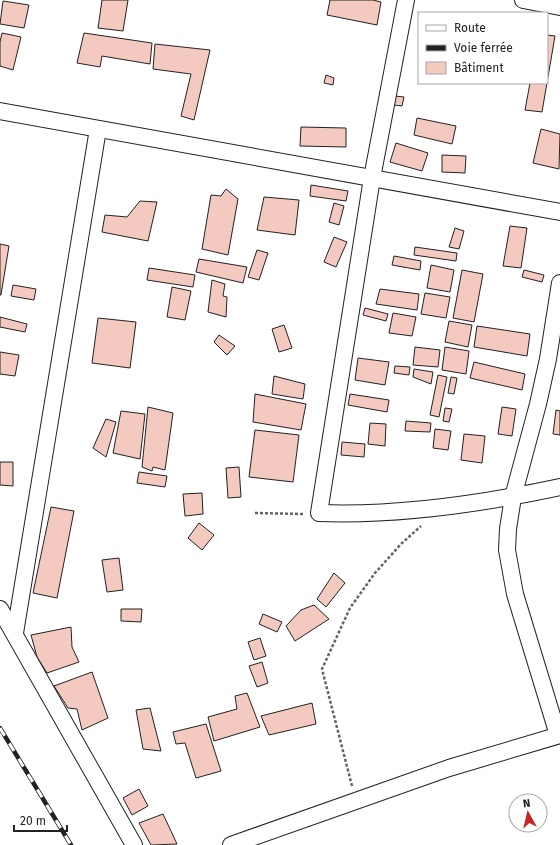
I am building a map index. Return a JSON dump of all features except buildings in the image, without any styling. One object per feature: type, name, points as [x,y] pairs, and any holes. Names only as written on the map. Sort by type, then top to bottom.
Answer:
[{"type":"street","points":[[406,0],[372,178],[319,513],[374,513],[443,507],[513,497],[560,487]]},
{"type":"street","points":[[523,0],[560,7]]},
{"type":"street","points":[[0,111],[560,212]]},
{"type":"street","points":[[15,633],[98,129]]},
{"type":"street","points":[[231,845],[448,768],[559,735],[515,594],[507,550],[508,529],[513,497],[538,404],[548,359],[560,283]]},
{"type":"street","points":[[0,608],[134,845]]},
{"type":"path","points":[[255,513],[319,513]]},
{"type":"path","points":[[355,800],[322,669],[350,608],[375,573],[401,544],[422,526]]},
{"type":"railway","points":[[0,728],[71,845]]}]
